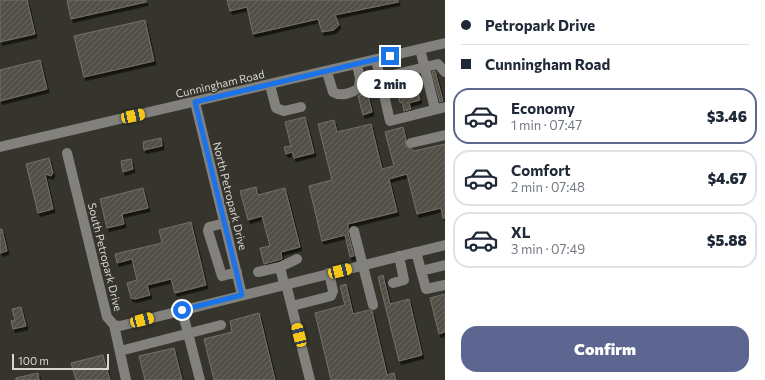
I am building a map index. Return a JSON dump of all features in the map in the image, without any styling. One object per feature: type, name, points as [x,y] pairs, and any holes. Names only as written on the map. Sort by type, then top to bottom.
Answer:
[{"type":"street","name":"Cunningham Road","points":[[0,147],[327,72],[445,43]]},
{"type":"street","points":[[420,49],[434,109]]},
{"type":"street","points":[[376,60],[390,121],[445,107]]},
{"type":"street","points":[[327,72],[334,92],[341,95],[348,94],[359,88],[360,78],[357,64]]},
{"type":"street","points":[[380,78],[438,64],[445,72]]},
{"type":"street","points":[[270,85],[276,108],[284,111],[301,107]]},
{"type":"street","name":"North Petropark Drive","points":[[195,102],[242,295]]},
{"type":"street","points":[[411,143],[445,135]]},
{"type":"street","name":"South Petropark Drive","points":[[67,153],[107,317],[114,325],[120,326],[445,245]]},
{"type":"street","points":[[225,222],[209,227],[208,231],[222,276],[237,272]]},
{"type":"street","points":[[354,231],[373,305]]},
{"type":"street","points":[[416,252],[426,289],[445,285]]},
{"type":"street","points":[[393,283],[404,280],[399,256]]},
{"type":"street","points":[[258,272],[280,267],[297,259]]},
{"type":"street","points":[[421,271],[445,265]]},
{"type":"street","points":[[280,267],[292,306],[310,380]]},
{"type":"street","points":[[292,306],[331,296],[333,291],[329,273]]},
{"type":"street","points":[[182,310],[200,380]]},
{"type":"street","points":[[114,325],[126,380]]},
{"type":"street","points":[[120,351],[221,325]]},
{"type":"building","points":[[0,0],[27,0],[35,34],[0,42]]},
{"type":"building","points":[[67,0],[146,0],[146,2],[71,19]]},
{"type":"building","points":[[227,0],[398,0],[398,2],[335,15],[339,25],[334,30],[322,32],[318,19],[253,34],[247,7],[230,11]]},
{"type":"building","points":[[145,20],[154,61],[84,77],[74,36]]},
{"type":"building","points":[[40,60],[47,89],[0,101],[0,70]]},
{"type":"building","points":[[435,71],[443,101],[440,102],[432,72]]},
{"type":"building","points":[[414,77],[420,100],[409,103],[411,109],[404,111],[402,102],[400,103],[396,84],[399,84],[398,81]]},
{"type":"building","points":[[367,91],[372,112],[363,115],[358,96]]},
{"type":"building","points":[[305,117],[314,153],[294,158],[292,152],[286,154],[284,147],[291,146],[285,122]]},
{"type":"building","points":[[334,120],[337,132],[371,124],[382,169],[394,166],[385,132],[403,127],[406,139],[405,145],[414,151],[445,144],[445,218],[443,218],[441,208],[417,214],[407,174],[389,179],[397,212],[348,224],[348,233],[354,256],[350,257],[345,235],[322,241],[309,186],[332,180],[318,124]]},
{"type":"building","points":[[161,138],[162,146],[144,150],[143,142]]},
{"type":"building","points":[[49,158],[53,173],[51,176],[45,174],[53,209],[38,213],[26,164]]},
{"type":"building","points":[[131,159],[133,169],[123,172],[121,161]]},
{"type":"building","points":[[256,187],[258,195],[285,188],[300,247],[281,252],[282,259],[264,264],[260,248],[270,246],[262,216],[248,220],[240,191]]},
{"type":"building","points":[[143,188],[148,208],[122,214],[124,224],[107,228],[100,199]]},
{"type":"building","points":[[191,222],[206,285],[175,293],[171,279],[147,285],[150,295],[135,299],[131,298],[127,283],[137,280],[132,259],[117,263],[115,254],[162,243],[159,230]]},
{"type":"building","points":[[0,229],[2,229],[7,251],[0,253]]},
{"type":"building","points":[[383,275],[390,304],[409,299],[422,355],[399,361],[378,277]]},
{"type":"building","points":[[346,284],[353,314],[369,310],[372,311],[387,375],[394,373],[396,380],[331,380],[315,313],[345,305],[340,286]]},
{"type":"building","points":[[445,294],[445,332],[439,334],[430,298]]},
{"type":"building","points":[[21,307],[26,326],[13,329],[11,321],[15,320],[12,309]]},
{"type":"building","points":[[259,313],[275,380],[214,380],[204,339],[232,332],[230,321]]},
{"type":"building","points":[[174,348],[182,380],[145,380],[139,356]]},
{"type":"building","points":[[103,355],[110,380],[76,380],[71,363]]},
{"type":"building","points":[[38,373],[39,380],[16,380],[16,378]]},
{"type":"route","points":[[182,310],[242,295],[195,102],[390,56]]}]
